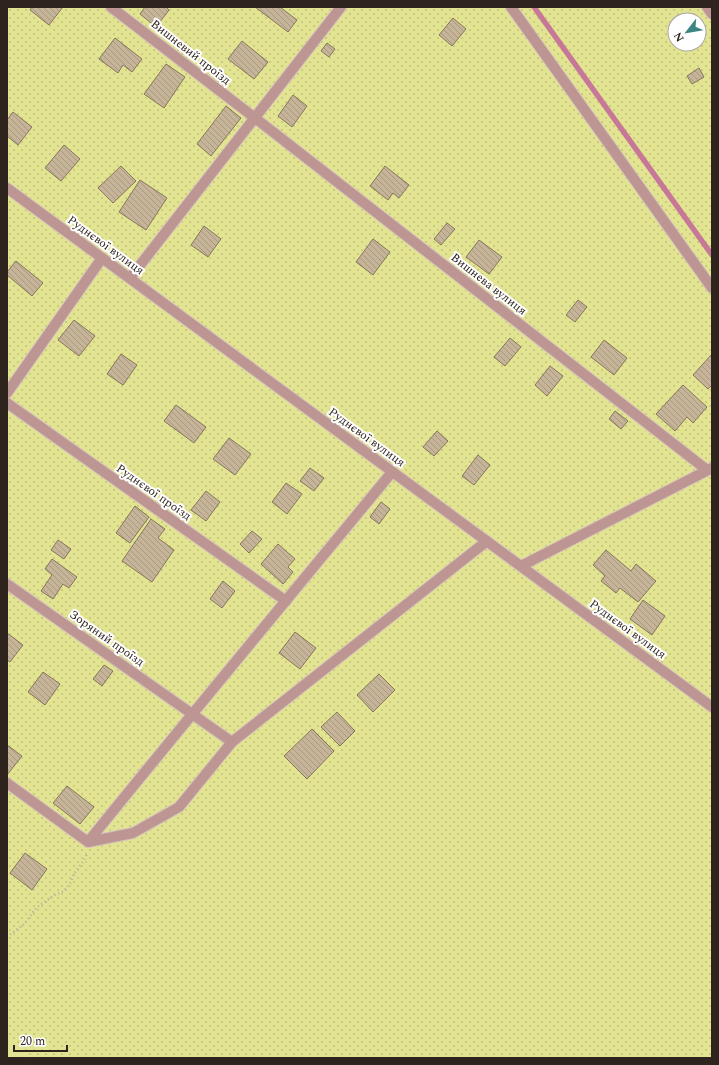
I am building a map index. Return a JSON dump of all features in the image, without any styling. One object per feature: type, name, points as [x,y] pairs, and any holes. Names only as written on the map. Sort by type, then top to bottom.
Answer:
[{"type":"street","name":"Вишневий проїзд","points":[[111,7],[255,118]]},
{"type":"street","points":[[130,278],[342,7]]},
{"type":"street","points":[[511,7],[712,288]]},
{"type":"street","points":[[707,7],[712,14]]},
{"type":"street","name":"Вишнева вулиця","points":[[255,118],[709,469]]},
{"type":"street","name":"Руднєвої вулиця","points":[[7,188],[712,707]]},
{"type":"street","points":[[7,393],[102,258]]},
{"type":"street","name":"Руднєвої проїзд","points":[[7,403],[286,601]]},
{"type":"street","points":[[521,566],[709,469]]},
{"type":"street","points":[[88,842],[392,472]]},
{"type":"street","points":[[7,783],[88,842],[133,833],[179,807],[232,742],[487,541]]},
{"type":"street","name":"Зоряний проїзд","points":[[7,584],[232,742]]},
{"type":"path","points":[[7,937],[24,924],[37,907],[64,891],[84,860],[88,851],[88,842]]},
{"type":"green space","points":[[7,7],[712,7],[712,1058],[33,1058],[7,1033]]},
{"type":"green space","points":[[7,1033],[33,1058],[7,1058]]},
{"type":"building","points":[[32,7],[63,7],[49,25],[30,10]]},
{"type":"building","points":[[145,7],[166,7],[169,10],[156,27],[140,14]]},
{"type":"building","points":[[255,7],[280,7],[297,20],[288,32]]},
{"type":"building","points":[[453,18],[466,29],[452,46],[439,35]]},
{"type":"building","points":[[115,38],[142,59],[132,72],[123,65],[118,73],[99,59]]},
{"type":"building","points":[[242,41],[268,62],[254,79],[228,59]]},
{"type":"building","points":[[327,43],[335,49],[329,57],[321,51]]},
{"type":"building","points":[[166,64],[185,77],[164,108],[144,94]]},
{"type":"building","points":[[699,68],[704,77],[692,84],[687,76]]},
{"type":"building","points":[[293,95],[307,106],[292,127],[278,116]]},
{"type":"building","points":[[226,106],[241,118],[211,156],[197,144]]},
{"type":"building","points":[[13,112],[32,127],[18,145],[7,136],[7,120]]},
{"type":"building","points":[[64,145],[80,159],[61,181],[45,168]]},
{"type":"building","points":[[121,166],[136,181],[113,203],[98,188]]},
{"type":"building","points":[[385,166],[409,185],[399,198],[393,193],[388,200],[370,186]]},
{"type":"building","points":[[140,180],[167,198],[146,230],[119,212]]},
{"type":"building","points":[[447,223],[455,229],[441,245],[434,239]]},
{"type":"building","points":[[204,226],[221,239],[208,257],[191,245]]},
{"type":"building","points":[[373,239],[390,252],[373,275],[356,262]]},
{"type":"building","points":[[479,240],[502,257],[489,274],[466,257]]},
{"type":"building","points":[[16,261],[43,283],[32,296],[7,275],[7,272]]},
{"type":"building","points":[[578,300],[587,307],[575,322],[566,315]]},
{"type":"building","points":[[74,320],[95,336],[79,356],[58,340]]},
{"type":"building","points":[[510,338],[521,347],[505,366],[494,357]]},
{"type":"building","points":[[604,340],[627,358],[614,375],[591,357]]},
{"type":"building","points":[[121,354],[137,365],[123,385],[107,374]]},
{"type":"building","points":[[712,354],[712,385],[708,389],[693,375]]},
{"type":"building","points":[[550,366],[563,376],[547,396],[535,385]]},
{"type":"building","points":[[683,385],[707,407],[693,423],[687,417],[675,431],[656,414]]},
{"type":"building","points":[[176,405],[206,427],[194,443],[164,421]]},
{"type":"building","points":[[615,411],[628,421],[621,429],[609,419]]},
{"type":"building","points":[[437,431],[448,441],[434,456],[423,447]]},
{"type":"building","points":[[229,438],[251,454],[235,475],[213,459]]},
{"type":"building","points":[[478,455],[490,465],[474,485],[462,476]]},
{"type":"building","points":[[310,468],[324,478],[314,491],[300,481]]},
{"type":"building","points":[[286,483],[302,494],[287,514],[272,502]]},
{"type":"building","points":[[206,491],[220,502],[206,521],[191,510]]},
{"type":"building","points":[[381,502],[390,509],[379,524],[370,517]]},
{"type":"building","points":[[135,506],[149,517],[130,543],[116,533]]},
{"type":"building","points":[[151,519],[165,529],[158,538],[174,550],[152,582],[122,561]]},
{"type":"building","points":[[252,531],[262,539],[249,553],[240,544]]},
{"type":"building","points":[[58,540],[71,549],[64,559],[51,550]]},
{"type":"building","points":[[278,544],[295,559],[288,567],[293,572],[283,584],[261,564]]},
{"type":"building","points":[[606,550],[631,571],[636,564],[656,581],[638,602],[620,588],[616,593],[601,581],[605,576],[593,565]]},
{"type":"building","points":[[52,559],[77,577],[69,588],[63,584],[53,599],[41,591],[52,575],[45,569]]},
{"type":"building","points":[[223,581],[235,591],[222,608],[210,599]]},
{"type":"building","points":[[643,600],[665,616],[652,635],[630,619]]},
{"type":"building","points":[[295,632],[316,648],[300,669],[279,653]]},
{"type":"building","points":[[7,633],[23,645],[10,662],[7,660]]},
{"type":"building","points":[[104,665],[113,671],[102,686],[93,679]]},
{"type":"building","points":[[43,672],[60,684],[45,705],[28,692]]},
{"type":"building","points":[[379,674],[395,690],[373,712],[357,695]]},
{"type":"building","points":[[337,712],[355,731],[340,746],[321,727]]},
{"type":"building","points":[[312,729],[334,751],[307,779],[284,756]]},
{"type":"building","points":[[7,745],[22,756],[7,775]]},
{"type":"building","points":[[67,786],[94,807],[80,824],[53,803]]},
{"type":"building","points":[[25,853],[47,869],[32,890],[10,873]]},
{"type":"waterway","points":[[534,7],[712,255]]}]
